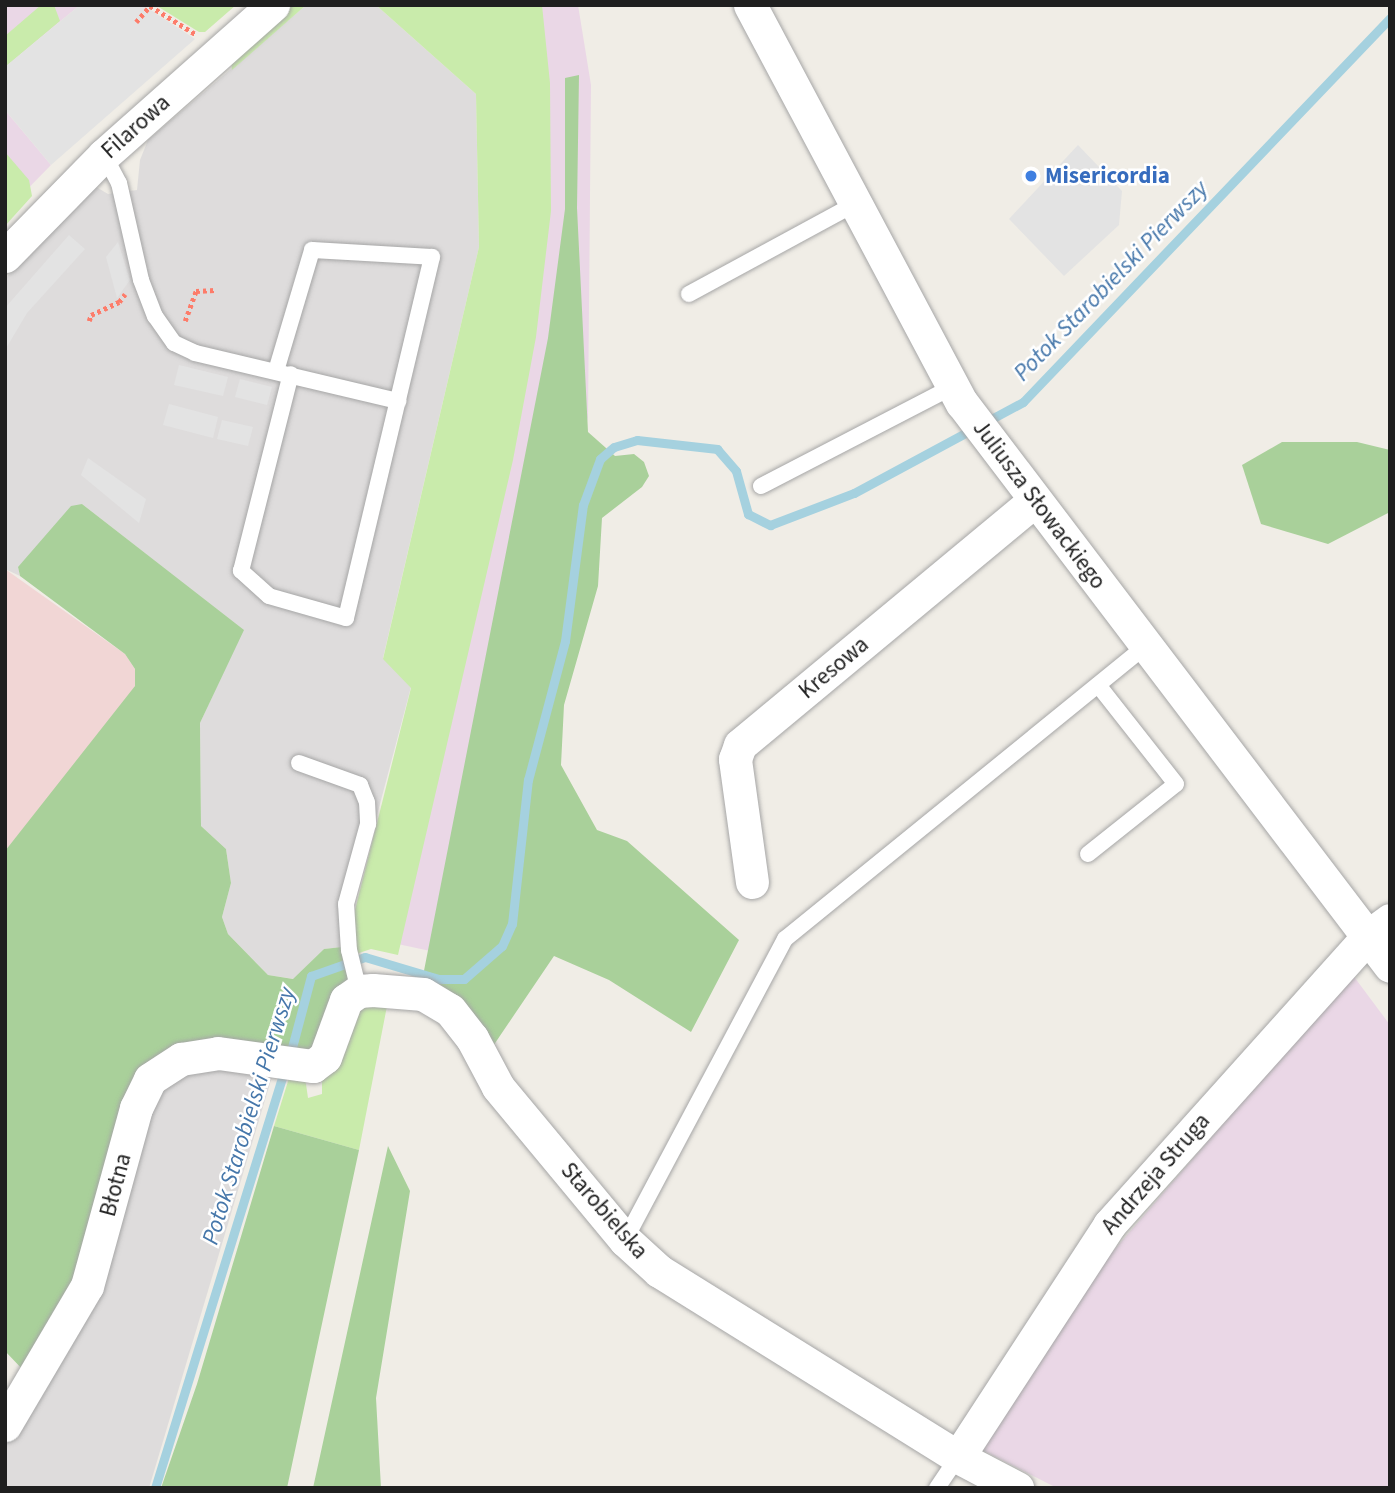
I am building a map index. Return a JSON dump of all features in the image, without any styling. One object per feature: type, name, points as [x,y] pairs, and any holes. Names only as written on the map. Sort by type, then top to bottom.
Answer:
[{"type":"street","name":"Filarowa","points":[[5,256],[104,155],[273,5]]},
{"type":"street","name":"Juliusza Słowackiego","points":[[750,5],[957,395],[994,450],[1146,646],[1379,928],[1390,966]]},
{"type":"street","name":"Kresowa","points":[[752,882],[735,759],[740,745],[1034,501]]},
{"type":"street","name":"Andrzeja Struga","points":[[958,1457],[1109,1225],[1379,928]]},
{"type":"street","name":"Starobielska","points":[[357,983],[423,994],[450,1010],[498,1087],[625,1240],[659,1271],[958,1457],[1017,1488]]},
{"type":"street","name":"Błotna","points":[[5,1425],[87,1286],[136,1108],[150,1079],[168,1065],[197,1055],[283,1064],[321,1063],[337,1015],[357,983]]},
{"type":"lane","points":[[104,155],[119,183],[141,280],[155,316],[174,344],[195,353],[398,401]]},
{"type":"lane","points":[[689,294],[855,204]]},
{"type":"lane","points":[[312,250],[432,257],[346,618],[269,596],[241,571],[283,373],[312,250]]},
{"type":"lane","points":[[761,486],[957,395]]},
{"type":"lane","points":[[625,1240],[785,939],[1146,646]]},
{"type":"lane","points":[[1088,854],[1176,784],[1098,685]]},
{"type":"lane","points":[[299,763],[360,785],[367,802],[368,824],[346,904],[349,950],[357,983]]},
{"type":"lane","points":[[937,1488],[958,1457]]},
{"type":"path","points":[[136,22],[151,6],[202,38]]},
{"type":"path","points":[[89,321],[91,315],[119,302],[141,280]]},
{"type":"shaded area","points":[[5,5],[80,5],[5,67]]},
{"type":"shaded area","points":[[80,5],[143,5],[195,39],[51,165],[5,110],[5,67]]},
{"type":"shaded area","points":[[306,5],[376,5],[476,94],[479,247],[383,658],[411,687],[342,947],[324,949],[294,979],[268,975],[228,934],[222,917],[231,883],[226,849],[201,826],[200,723],[243,630],[82,504],[18,567],[20,576],[5,569],[5,279],[93,185],[108,194],[137,190],[140,160],[148,140]]},
{"type":"shaded area","points":[[511,5],[578,5],[591,85],[588,417],[463,958],[365,937],[473,486]]},
{"type":"shaded area","points":[[5,110],[51,165],[5,212]]},
{"type":"shaded area","points":[[1078,145],[1122,191],[1119,225],[1064,276],[1009,219]]},
{"type":"shaded area","points":[[69,235],[85,249],[27,313],[5,350],[5,308]]},
{"type":"shaded area","points":[[118,242],[130,280],[117,298],[106,257]]},
{"type":"shaded area","points":[[179,365],[228,377],[223,396],[174,385]]},
{"type":"shaded area","points":[[240,379],[272,387],[267,405],[235,397]]},
{"type":"shaded area","points":[[169,404],[218,417],[213,438],[163,425]]},
{"type":"shaded area","points":[[222,420],[253,427],[248,446],[217,439]]},
{"type":"shaded area","points":[[88,458],[146,499],[139,523],[81,475]]},
{"type":"shaded area","points":[[5,569],[125,654],[135,669],[135,686],[127,701],[5,851]]},
{"type":"shaded area","points":[[1352,974],[1390,1025],[1390,1488],[1057,1488],[982,1450],[1077,1293]]},
{"type":"shaded area","points":[[179,1069],[274,1070],[149,1488],[5,1488],[5,1434],[142,1104]]},
{"type":"green space","points":[[41,5],[54,5],[60,21],[5,67],[5,36]]},
{"type":"green space","points":[[236,5],[205,32],[199,32],[157,6]]},
{"type":"green space","points":[[293,5],[306,5],[232,70],[231,61]]},
{"type":"green space","points":[[376,5],[542,5],[550,83],[551,211],[536,337],[513,460],[398,955],[371,949],[356,954],[352,922],[411,688],[383,659],[479,247],[476,94]]},
{"type":"green space","points":[[579,75],[577,208],[588,432],[615,456],[634,454],[644,462],[649,476],[642,487],[602,518],[598,586],[564,705],[561,765],[597,830],[627,841],[739,940],[691,1032],[609,980],[554,956],[487,1055],[421,986],[548,338],[565,209],[565,78]]},
{"type":"green space","points":[[5,152],[29,180],[32,196],[5,226]]},
{"type":"green space","points":[[1282,442],[1357,442],[1390,450],[1390,512],[1328,544],[1261,524],[1242,465]]},
{"type":"green space","points":[[82,504],[244,630],[200,723],[201,826],[226,849],[231,883],[222,917],[228,934],[268,975],[293,979],[324,949],[342,947],[350,981],[310,1052],[161,1061],[95,1243],[24,1371],[5,1351],[5,851],[135,686],[135,669],[125,654],[20,576],[18,567],[71,506]]},
{"type":"green space","points":[[388,1001],[359,1150],[274,1126],[290,1075],[305,1077],[308,1098],[322,1094],[322,1077],[352,1006]]},
{"type":"green space","points":[[274,1126],[359,1150],[287,1488],[161,1488],[197,1384]]},
{"type":"green space","points":[[388,1146],[410,1191],[376,1398],[381,1488],[313,1488]]},
{"type":"waterway","name":"Potok Starobielski Pierwszy","points":[[290,1055],[311,976],[365,957],[439,979],[464,979],[502,946],[512,924],[528,780],[565,641],[583,505],[600,459],[614,447],[637,440],[717,449],[736,471],[748,514],[770,525],[854,493],[1023,402],[1390,18]]},
{"type":"waterway","name":"Potok Starobielski Pierwszy","points":[[155,1488],[285,1068]]},
{"type":"place","name":"Misericordia","points":[[1031,176]]}]
